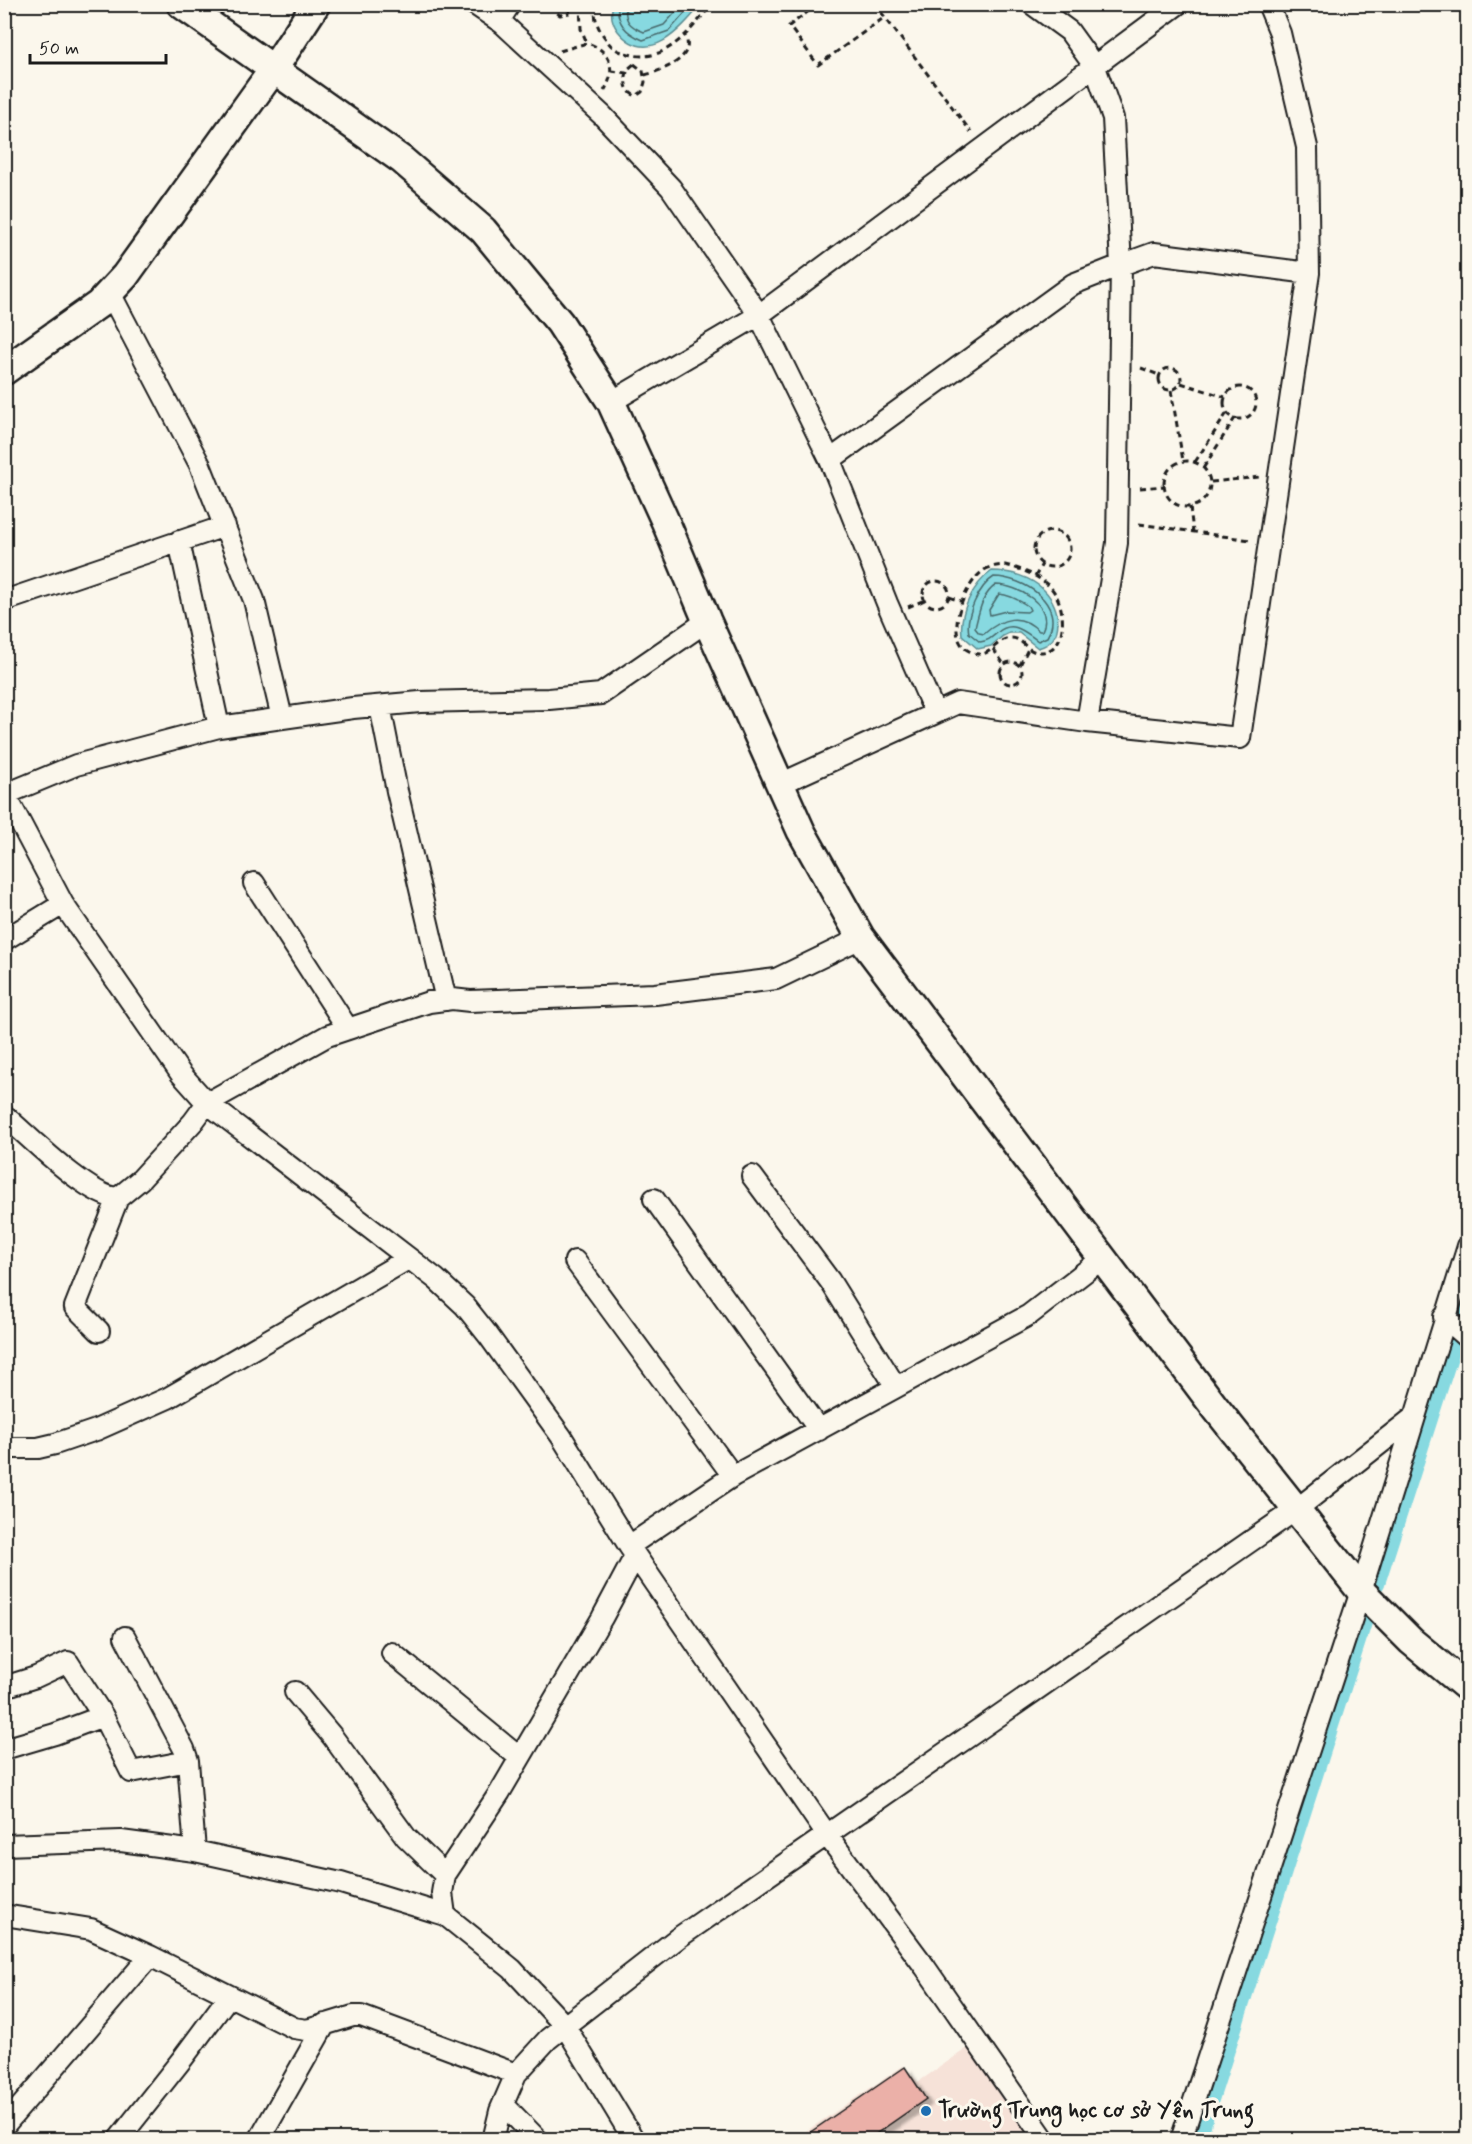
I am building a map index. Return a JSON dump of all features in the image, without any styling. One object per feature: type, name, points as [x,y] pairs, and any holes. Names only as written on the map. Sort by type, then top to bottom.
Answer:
[{"type":"street","points":[[181,4],[402,160],[483,230],[560,323],[611,402],[780,783],[812,850],[861,938],[1214,1406],[1361,1591],[1411,1641],[1467,1688]]},
{"type":"street","points":[[4,371],[99,304],[110,292],[136,261],[273,70],[316,4]]},
{"type":"street","points":[[474,4],[499,21],[602,116],[671,188],[759,315],[830,460],[887,603],[935,713]]},
{"type":"street","points":[[499,21],[510,4]]},
{"type":"street","points":[[1032,4],[1069,31],[1095,67],[1113,118],[1121,265],[1117,543],[1087,722]]},
{"type":"street","points":[[611,402],[759,315],[1178,4]]},
{"type":"street","points":[[780,783],[958,703],[1087,722],[1240,738],[1309,273],[1307,147],[1280,33],[1268,4]]},
{"type":"street","points":[[830,460],[1073,284],[1121,265],[1154,253],[1309,273]]},
{"type":"street","points":[[110,292],[200,465],[225,526],[254,600],[282,718]]},
{"type":"street","points":[[4,601],[225,526]]},
{"type":"street","points":[[179,541],[219,727]]},
{"type":"street","points":[[707,621],[601,694],[549,699],[420,702],[219,727],[76,765],[5,793],[63,904],[182,1074],[207,1103],[435,1279],[465,1306],[488,1335],[561,1436],[632,1551],[827,1835],[925,1967],[1045,2139]]},
{"type":"street","points":[[380,706],[397,791],[446,1000]]},
{"type":"street","points":[[254,884],[348,1029]]},
{"type":"street","points":[[4,940],[63,904]]},
{"type":"street","points":[[99,1330],[75,1307],[118,1198],[156,1163],[207,1103],[327,1036],[429,1002],[655,994],[776,979],[861,938]]},
{"type":"street","points":[[4,1115],[80,1180],[103,1195],[118,1198]]},
{"type":"street","points":[[752,1176],[830,1281],[896,1388]]},
{"type":"street","points":[[654,1199],[819,1430]]},
{"type":"street","points":[[1181,2139],[1361,1591],[1467,1246]]},
{"type":"street","points":[[445,1916],[442,1893],[445,1875],[500,1792],[603,1618],[632,1551],[733,1476],[1029,1315],[1103,1258]]},
{"type":"street","points":[[4,1448],[38,1448],[56,1444],[96,1430],[168,1398],[408,1259]]},
{"type":"street","points":[[575,1262],[733,1476]]},
{"type":"street","points":[[1444,1317],[1466,1332]]},
{"type":"street","points":[[493,2139],[503,2104],[516,2074],[548,2039],[678,1938],[1297,1509],[1414,1417]]},
{"type":"street","points":[[125,1637],[184,1749],[188,1761],[195,1851]]},
{"type":"street","points":[[392,1653],[520,1758]]},
{"type":"street","points":[[4,1687],[36,1677],[68,1662],[103,1716],[131,1772],[188,1761]]},
{"type":"street","points":[[295,1692],[345,1752],[406,1837],[445,1875]]},
{"type":"street","points":[[4,1749],[55,1734],[103,1716]]},
{"type":"street","points":[[4,1845],[121,1841],[195,1851],[331,1881],[445,1916],[512,1969],[565,2026],[634,2139]]},
{"type":"street","points":[[4,1915],[91,1929],[301,2031],[353,2016],[369,2018],[516,2074]]},
{"type":"street","points":[[4,2126],[150,1956]]},
{"type":"street","points":[[118,2139],[229,1996]]},
{"type":"street","points":[[259,2139],[325,2024]]},
{"type":"street","points":[[503,2104],[538,2139]]},
{"type":"path","points":[[552,4],[560,15],[566,15],[571,7],[579,15]]},
{"type":"path","points":[[580,4],[581,29],[587,43],[608,57],[611,78],[604,92]]},
{"type":"path","points":[[596,4],[594,12],[598,27],[609,44],[614,49],[641,57],[666,50],[685,36],[713,5]]},
{"type":"path","points":[[818,4],[789,26],[818,65],[885,17]]},
{"type":"path","points":[[875,4],[971,132]]},
{"type":"path","points":[[879,10],[880,4]]},
{"type":"path","points":[[645,75],[661,70],[679,59],[687,49],[688,42],[685,36]]},
{"type":"path","points":[[560,51],[587,43]]},
{"type":"path","points":[[602,51],[609,44]]},
{"type":"path","points":[[634,64],[645,75],[645,86],[640,95],[636,96],[628,90],[625,84],[626,73],[630,65],[634,64]]},
{"type":"path","points":[[611,70],[626,73]]},
{"type":"path","points":[[1141,368],[1159,375]]},
{"type":"path","points":[[1167,368],[1175,369],[1180,374],[1181,383],[1171,390],[1161,386],[1159,375],[1167,368]]},
{"type":"path","points":[[1181,383],[1226,398]]},
{"type":"path","points":[[1247,388],[1255,395],[1256,406],[1251,415],[1242,419],[1235,418],[1227,412],[1224,404],[1226,398],[1231,390],[1247,388]]},
{"type":"path","points":[[1171,390],[1183,461]]},
{"type":"path","points":[[1195,462],[1227,412]]},
{"type":"path","points":[[1204,467],[1235,418]]},
{"type":"path","points":[[1183,461],[1195,462],[1204,467],[1210,476],[1210,491],[1200,504],[1190,507],[1177,506],[1170,501],[1164,486],[1167,472],[1172,466],[1183,461]]},
{"type":"path","points":[[1210,482],[1267,476]]},
{"type":"path","points":[[1140,488],[1164,486]]},
{"type":"path","points":[[1190,507],[1193,532]]},
{"type":"path","points":[[1139,524],[1257,541]]},
{"type":"path","points":[[1057,532],[1069,543],[1070,549],[1066,560],[1056,567],[1042,564],[1034,552],[1037,540],[1046,533],[1057,532]]},
{"type":"path","points":[[1035,577],[1042,564]]},
{"type":"path","points":[[1005,565],[1035,577],[1054,592],[1061,609],[1062,630],[1057,643],[1051,649],[1038,652],[1028,649],[1012,638],[1006,639],[985,654],[964,648],[958,640],[956,622],[968,589],[983,571],[992,566],[1005,565]]},
{"type":"path","points":[[936,581],[947,586],[949,597],[946,603],[939,607],[930,606],[923,595],[926,587],[936,581]]},
{"type":"path","points":[[949,597],[963,602]]},
{"type":"path","points":[[906,608],[925,600]]},
{"type":"path","points":[[993,649],[1004,664]]},
{"type":"path","points":[[1020,665],[1013,662],[1004,664],[1000,669],[1000,677],[1012,684],[1018,682],[1022,676],[1020,665],[1028,649]]},
{"type":"shaded area","name":"Trường Trung học cơ sở Yên Trung","points":[[969,2047],[1037,2140],[793,2140],[903,2066],[918,2082]]},
{"type":"water","points":[[613,4],[701,5],[674,34],[652,45],[641,46],[629,41],[614,25]]},
{"type":"water","points":[[992,571],[1027,578],[1039,585],[1050,597],[1058,623],[1057,631],[1047,644],[1038,648],[1019,633],[1009,633],[991,646],[978,649],[962,635],[963,617],[969,599],[979,583]]},
{"type":"building","points":[[905,2067],[926,2099],[867,2140],[799,2140]]},
{"type":"waterway","points":[[1462,1314],[1468,1297]]},
{"type":"waterway","points":[[1375,1583],[1452,1344]]},
{"type":"waterway","points":[[1196,2140],[1364,1616]]},
{"type":"place","name":"Trường Trung học cơ sở Yên Trung","points":[[926,2111]]}]
